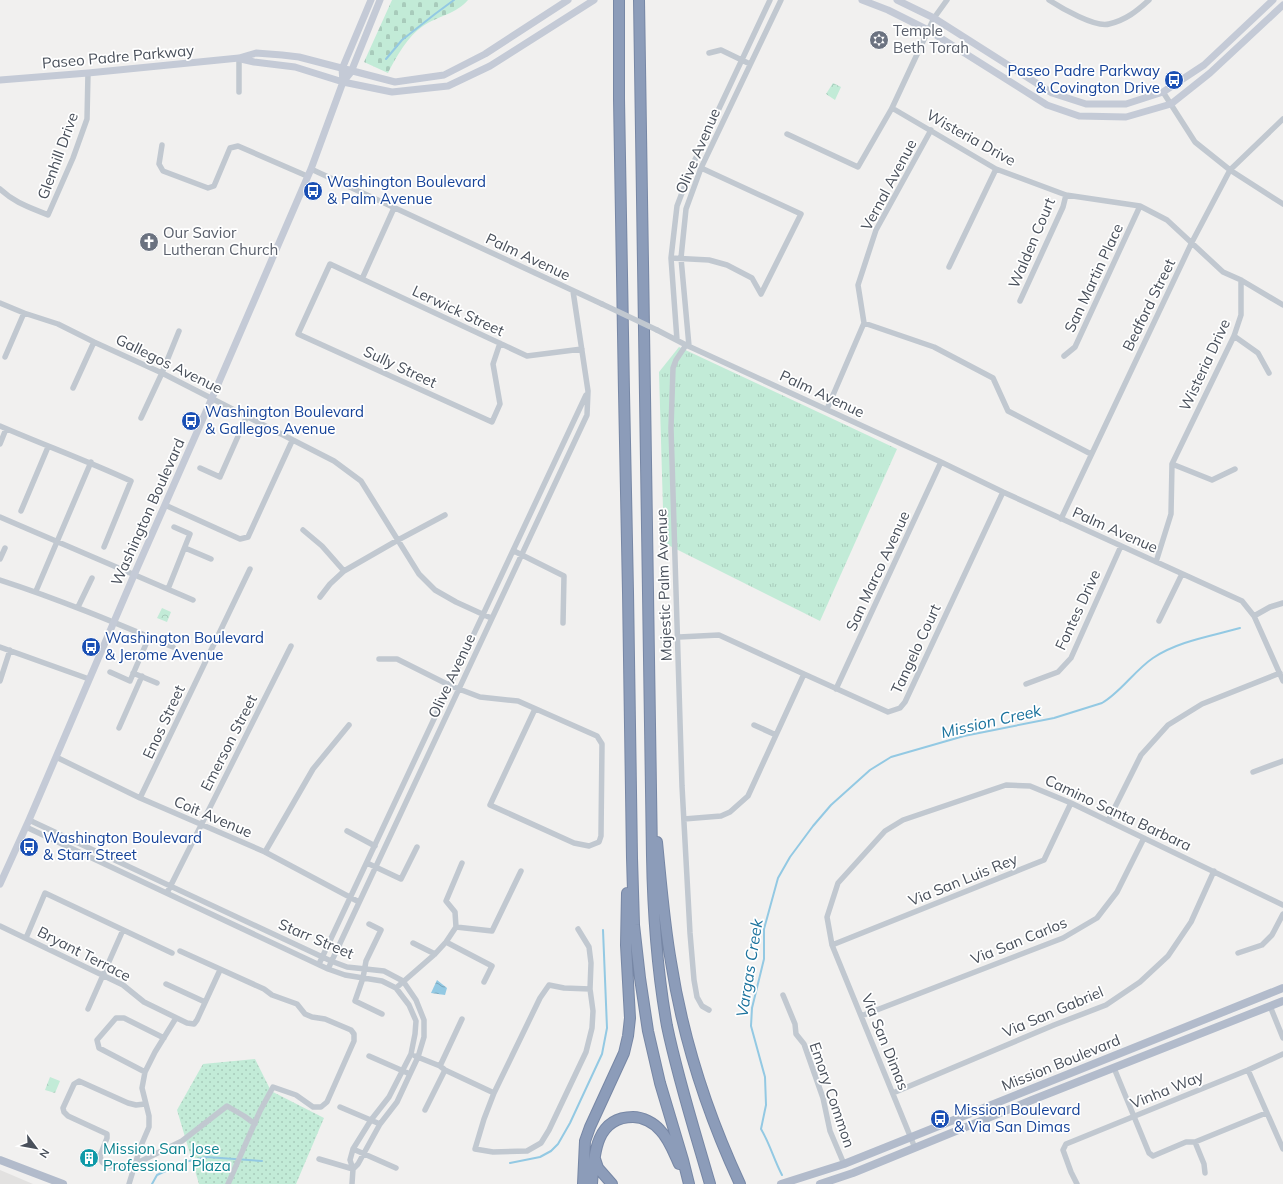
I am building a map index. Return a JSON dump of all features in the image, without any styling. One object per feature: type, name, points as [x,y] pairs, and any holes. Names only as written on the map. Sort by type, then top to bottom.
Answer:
[{"type":"highway","points":[[639,0],[652,889],[659,974],[668,1026],[676,1064],[709,1183]]},
{"type":"highway","points":[[618,3],[631,832],[634,925],[644,1004],[657,1070],[683,1160],[688,1183]]},
{"type":"highway","points":[[651,760],[663,908],[676,993],[700,1085],[709,1111],[740,1184]]},
{"type":"highway","points":[[583,1184],[586,1141],[590,1127],[624,1053],[628,1036],[630,1018],[626,917],[631,832]]},
{"type":"highway","points":[[592,1184],[594,1156],[600,1137],[607,1127],[625,1117],[636,1117],[653,1123],[660,1130],[666,1138],[688,1183]]},
{"type":"highway","points":[[594,1156],[598,1168],[612,1184]]},
{"type":"main road","name":"Washington Boulevard","points":[[343,82],[342,69],[371,0]]},
{"type":"main road","name":"Washington Boulevard","points":[[0,884],[309,173],[343,82],[351,72],[380,0]]},
{"type":"main road","name":"Paseo Padre Parkway","points":[[0,80],[239,58],[256,54],[282,54],[395,82],[444,75],[485,54],[568,0]]},
{"type":"main road","name":"Paseo Padre Parkway","points":[[239,58],[254,62],[295,67],[343,82],[392,92],[448,86],[490,66],[594,0]]},
{"type":"main road","points":[[862,0],[888,10],[928,30],[1047,105],[1079,116],[1126,117],[1171,104],[1210,73],[1283,5]]},
{"type":"main road","points":[[896,0],[934,18],[1052,93],[1086,104],[1126,104],[1163,92],[1204,65],[1273,0]]},
{"type":"main road","name":"Mission Boulevard","points":[[781,1184],[844,1164],[911,1138],[1283,988]]},
{"type":"main road","name":"Mission Boulevard","points":[[820,1184],[842,1178],[1032,1100],[1283,1001]]},
{"type":"main road","points":[[0,1160],[58,1183]]},
{"type":"street","name":"Olive Avenue","points":[[677,340],[671,258],[677,206],[693,164],[770,0]]},
{"type":"street","name":"Olive Avenue","points":[[688,346],[681,258],[686,209],[701,168],[780,0]]},
{"type":"street","points":[[788,134],[858,167],[892,108],[934,18],[947,0]]},
{"type":"street","points":[[1049,0],[1058,2],[1086,20],[1108,25],[1133,15],[1149,0]]},
{"type":"street","points":[[709,53],[721,50],[750,64]]},
{"type":"street","points":[[239,58],[239,92]]},
{"type":"street","name":"Glenhill Drive","points":[[0,189],[9,198],[18,203],[48,215],[73,158],[87,119],[88,73]]},
{"type":"street","points":[[1163,92],[1195,142],[1230,170],[1283,204]]},
{"type":"street","name":"Wisteria Drive","points":[[892,108],[932,130],[996,169],[1066,195],[1140,206],[1166,220],[1192,242],[1223,272],[1241,280],[1241,315],[1234,336],[1172,464],[1171,514],[1156,562]]},
{"type":"street","name":"Bedford Street","points":[[1061,519],[1192,242],[1230,170],[1283,119]]},
{"type":"street","name":"Vernal Avenue","points":[[864,323],[858,285],[876,230],[932,130]]},
{"type":"street","name":"Palm Avenue","points":[[162,144],[159,164],[163,171],[208,188],[214,186],[230,148],[238,146],[394,208],[1061,519],[1242,601],[1254,616],[1283,681]]},
{"type":"street","points":[[671,258],[709,260],[727,265],[752,278],[762,294],[801,214],[693,164]]},
{"type":"street","points":[[949,267],[996,169]]},
{"type":"street","name":"Walden Court","points":[[1020,301],[1063,206],[1066,195]]},
{"type":"street","name":"San Martin Place","points":[[1064,356],[1075,347],[1140,206]]},
{"type":"street","points":[[362,279],[394,208]]},
{"type":"street","name":"Lerwick Street","points":[[298,334],[330,264],[527,356],[582,349]]},
{"type":"street","points":[[1241,280],[1283,305]]},
{"type":"street","name":"Olive Avenue","points":[[328,968],[587,415],[588,391],[573,291]]},
{"type":"street","name":"Gallegos Avenue","points":[[0,302],[24,313],[58,324],[162,373],[334,462],[361,481],[419,574],[435,590],[456,602],[491,618]]},
{"type":"street","points":[[5,357],[24,313]]},
{"type":"street","points":[[827,410],[864,323],[934,347],[993,378],[1008,411],[1091,454]]},
{"type":"street","points":[[141,418],[179,332]]},
{"type":"street","name":"Sully Street","points":[[298,334],[492,422],[500,404],[493,364],[500,343]]},
{"type":"street","points":[[1234,336],[1258,353],[1269,373]]},
{"type":"street","points":[[73,388],[94,342]]},
{"type":"street","name":"Majestic Palm Avenue","points":[[688,346],[681,352],[673,368],[671,428],[684,819],[690,933],[697,997],[702,1006],[708,1010]]},
{"type":"street","name":"Olive Avenue","points":[[319,964],[451,686],[588,391]]},
{"type":"street","points":[[200,468],[220,477],[247,416]]},
{"type":"street","points":[[0,426],[48,447],[91,462],[131,481],[104,547]]},
{"type":"street","points":[[0,444],[6,429]]},
{"type":"street","points":[[164,505],[240,539],[248,537],[292,441]]},
{"type":"street","points":[[21,510],[48,447]]},
{"type":"street","points":[[36,591],[91,462]]},
{"type":"street","name":"San Marco Avenue","points":[[836,689],[941,462]]},
{"type":"street","points":[[1172,464],[1212,480],[1235,469]]},
{"type":"street","name":"Tangelo Court","points":[[679,637],[719,636],[888,712],[900,708],[905,702],[1003,492]]},
{"type":"street","points":[[320,597],[330,584],[344,571],[445,515]]},
{"type":"street","points":[[0,516],[193,600]]},
{"type":"street","points":[[168,589],[186,548],[190,534],[174,527]]},
{"type":"street","points":[[303,530],[322,546],[344,571]]},
{"type":"street","name":"Fontes Drive","points":[[1026,684],[1058,672],[1071,658],[1121,546]]},
{"type":"street","points":[[0,559],[5,548]]},
{"type":"street","points":[[186,548],[211,559]]},
{"type":"street","points":[[514,551],[564,576],[564,623]]},
{"type":"street","name":"Enos Street","points":[[140,798],[250,569]]},
{"type":"street","points":[[1159,621],[1182,574]]},
{"type":"street","points":[[78,607],[92,578]]},
{"type":"street","points":[[0,580],[36,591],[78,607],[173,647]]},
{"type":"street","points":[[1254,616],[1270,607],[1283,603]]},
{"type":"street","points":[[110,672],[130,681],[149,637]]},
{"type":"street","name":"Emerson Street","points":[[167,893],[291,646]]},
{"type":"street","points":[[0,647],[89,679]]},
{"type":"street","points":[[0,681],[10,650]]},
{"type":"street","points":[[379,659],[397,659],[451,686],[480,697],[518,701],[535,708],[597,736],[602,744],[601,836],[598,842],[589,846],[574,843],[490,805],[535,708]]},
{"type":"street","points":[[133,673],[157,683]]},
{"type":"street","points":[[1108,821],[1141,755],[1168,725],[1202,704],[1280,673]]},
{"type":"street","points":[[684,819],[720,816],[730,812],[740,805],[748,796],[804,674]]},
{"type":"street","points":[[119,728],[142,676]]},
{"type":"street","points":[[265,852],[313,769],[350,725]]},
{"type":"street","points":[[754,725],[776,735]]},
{"type":"street","name":"Coit Avenue","points":[[56,757],[201,826],[265,852],[359,902]]},
{"type":"street","points":[[1253,772],[1283,761]]},
{"type":"street","name":"Camino Santa Barbara","points":[[832,945],[827,917],[838,883],[885,831],[903,820],[1006,785],[1030,786],[1072,803],[1283,905]]},
{"type":"street","name":"Via San Luis Rey","points":[[832,945],[1044,860],[1072,803]]},
{"type":"street","name":"Starr Street","points":[[29,820],[331,961],[347,967],[384,971],[403,981],[416,1000],[424,1020],[424,1037],[418,1057],[396,1102],[380,1124],[358,1164],[353,1169]]},
{"type":"street","name":"Starr Street","points":[[26,827],[328,968],[345,975],[382,981],[396,988],[410,1005],[416,1021],[411,1054],[389,1097],[371,1120],[353,1149],[350,1160],[353,1169],[352,1184]]},
{"type":"street","points":[[347,831],[375,846]]},
{"type":"street","name":"Via San Carlos","points":[[861,1016],[1063,938],[1098,918],[1117,892],[1144,838]]},
{"type":"street","points":[[367,863],[401,879],[417,847]]},
{"type":"street","points":[[396,988],[435,954],[456,928],[455,912],[446,901],[462,863]]},
{"type":"street","points":[[456,928],[492,931],[521,871]]},
{"type":"street","name":"Via San Gabriel","points":[[893,1093],[1054,1025],[1106,1005],[1140,982],[1168,956],[1191,922],[1214,871]]},
{"type":"street","points":[[26,938],[45,894],[172,953]]},
{"type":"street","points":[[1238,953],[1262,945],[1272,935],[1283,914]]},
{"type":"street","points":[[369,924],[381,930],[366,961],[363,978],[354,1001],[382,1014]]},
{"type":"street","name":"Bryant Terrace","points":[[0,926],[123,984],[144,1002],[187,1023],[194,1024],[205,1002]]},
{"type":"street","points":[[578,929],[589,947],[591,963],[590,989],[592,1028],[586,1052],[550,1130],[541,1143],[528,1151],[493,1152],[475,1149],[494,1093],[540,998],[549,985],[564,988],[590,989]]},
{"type":"street","points":[[88,1009],[102,974],[123,930]]},
{"type":"street","points":[[446,942],[492,966],[484,982]]},
{"type":"street","points":[[413,943],[435,954]]},
{"type":"street","name":"Via San Dimas","points":[[832,945],[915,1148]]},
{"type":"street","points":[[180,951],[264,989],[272,995],[297,1004],[305,1014],[312,1017],[325,1019],[351,1030],[354,1034],[354,1041],[326,1102],[321,1107],[313,1108],[296,1096],[273,1087],[228,1184]]},
{"type":"street","points":[[166,984],[205,1002],[220,970]]},
{"type":"street","name":"Emory Common","points":[[783,995],[795,1024],[796,1034],[804,1044],[823,1098],[830,1131],[844,1164]]},
{"type":"street","points":[[1270,1006],[1283,1038]]},
{"type":"street","points":[[146,1072],[99,1048],[97,1040],[116,1018],[124,1018],[164,1038]]},
{"type":"street","points":[[129,1184],[148,1127],[149,1116],[142,1088],[146,1072],[155,1052],[176,1018]]},
{"type":"street","points":[[425,1110],[462,1019]]},
{"type":"street","points":[[411,1054],[494,1093]]},
{"type":"street","name":"Vinha Way","points":[[1077,1184],[1063,1150],[1066,1144],[1248,1070],[1283,1054]]},
{"type":"street","points":[[369,1056],[410,1074]]},
{"type":"street","points":[[1114,1068],[1148,1153],[1153,1156],[1186,1142],[1195,1142],[1266,1113]]},
{"type":"street","points":[[1248,1070],[1283,1149]]},
{"type":"street","points":[[133,1170],[102,1162],[100,1156],[107,1138],[106,1134],[68,1116],[64,1112],[63,1108],[74,1084],[78,1081],[128,1103],[136,1105],[145,1104]]},
{"type":"street","points":[[135,1164],[182,1141],[227,1106],[255,1124]]},
{"type":"street","points":[[340,1108],[380,1124]]},
{"type":"street","points":[[1195,1142],[1204,1164],[1204,1173]]},
{"type":"street","points":[[353,1149],[396,1168]]},
{"type":"street","points":[[319,1159],[353,1169]]},
{"type":"shaded area","points":[[0,1170],[33,1184],[0,1184]]},
{"type":"green space","points":[[392,0],[468,0],[458,9],[423,26],[412,35],[403,47],[388,73],[364,62]]},
{"type":"green space","points":[[833,83],[841,87],[835,100],[826,94]]},
{"type":"green space","points":[[679,347],[897,449],[820,621],[664,543],[659,372]]},
{"type":"green space","points":[[162,608],[171,612],[167,622],[157,618]]},
{"type":"green space","points":[[255,1059],[271,1091],[324,1118],[296,1184],[199,1184],[177,1110],[203,1064]]},
{"type":"green space","points":[[50,1077],[60,1081],[55,1093],[45,1090]]},
{"type":"water","points":[[437,980],[447,988],[445,995],[431,993]]},
{"type":"waterway","points":[[386,59],[402,40],[454,0]]},
{"type":"waterway","name":"Mission Creek","points":[[782,1175],[761,1129],[766,1105],[765,1077],[751,1026],[752,1008],[764,959],[764,929],[778,878],[790,857],[813,826],[831,805],[870,770],[891,757],[964,736],[1054,718],[1102,703],[1109,699],[1146,663],[1163,652],[1184,643],[1240,628]]},
{"type":"waterway","points":[[510,1163],[540,1157],[551,1151],[558,1144],[570,1123],[602,1054],[607,1028],[603,930]]},
{"type":"waterway","points":[[152,1184],[157,1175],[185,1162],[206,1157],[262,1161]]},
{"type":"place","name":"Temple Beth Torah","points":[[879,40]]},
{"type":"place","name":"Paseo Padre Parkway & Covington Drive","points":[[1174,80]]},
{"type":"place","name":"Washington Boulevard & Palm Avenue","points":[[313,191]]},
{"type":"place","name":"Our Savior Lutheran Church","points":[[149,242]]},
{"type":"place","name":"Washington Boulevard & Gallegos Avenue","points":[[191,421]]},
{"type":"place","name":"Washington Boulevard & Jerome Avenue","points":[[91,647]]},
{"type":"place","name":"Washington Boulevard & Starr Street","points":[[29,847]]},
{"type":"place","name":"Mission Boulevard & Via San Dimas","points":[[940,1119]]},
{"type":"place","name":"Mission San Jose Professional Plaza","points":[[89,1158]]},
{"type":"water label","name":"Vargas Creek","points":[[749,968]]}]
